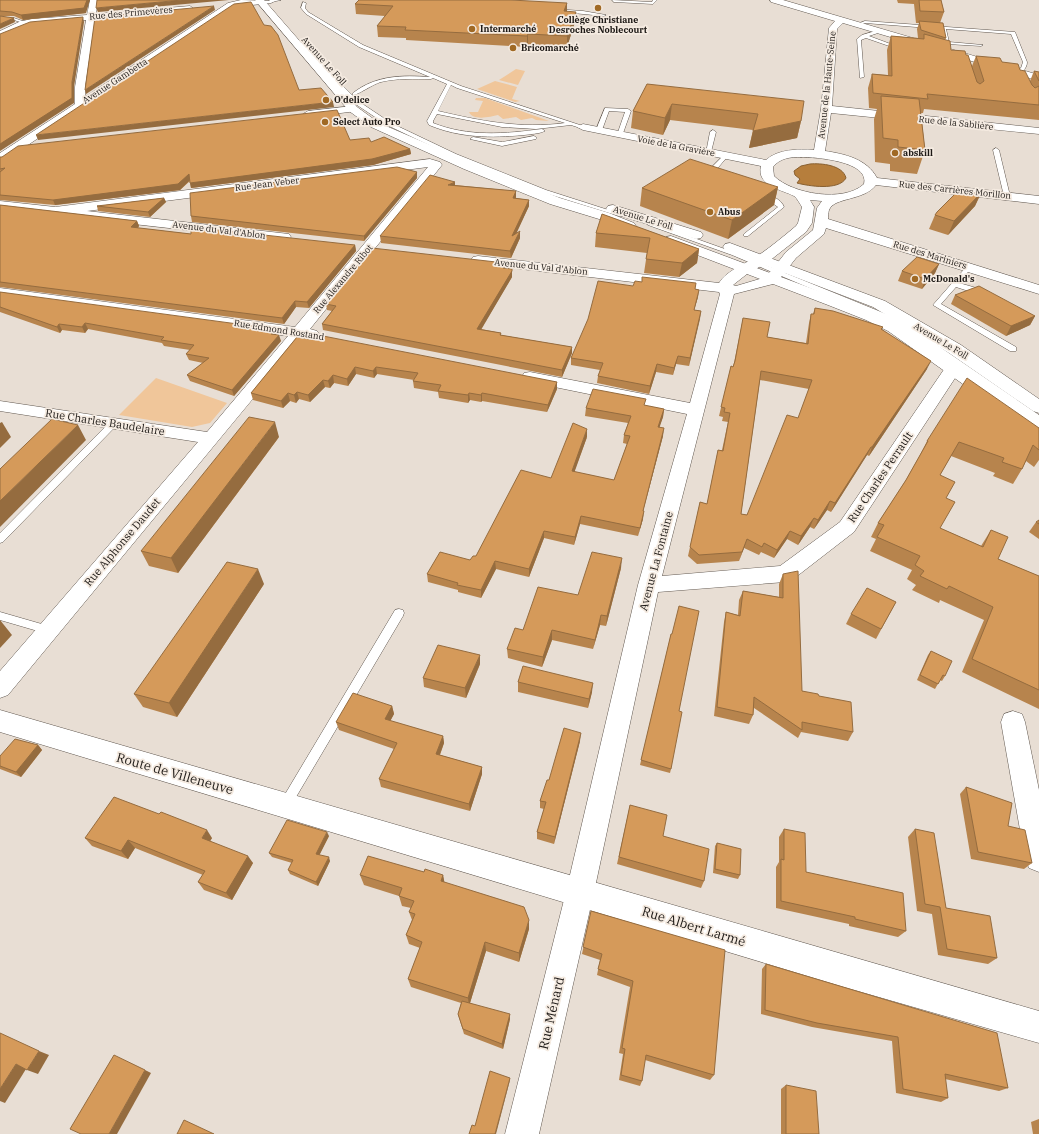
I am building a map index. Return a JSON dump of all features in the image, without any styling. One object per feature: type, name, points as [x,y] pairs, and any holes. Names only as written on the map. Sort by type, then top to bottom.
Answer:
[{"type":"main road","name":"Avenue Le Foll","points":[[265,1],[295,41],[353,109],[375,125],[468,166],[555,201],[597,214],[629,227],[755,264],[777,273],[879,304],[956,349],[1039,407]]},
{"type":"main road","name":"Avenue Le Foll","points":[[265,1],[272,6],[283,19],[292,25],[355,94],[378,112],[398,124],[451,149],[568,195],[679,228],[777,273],[834,302],[877,320],[899,332],[1039,429]]},
{"type":"main road","name":"Route de Villeneuve","points":[[0,721],[156,769],[350,824]]},
{"type":"main road","name":"Rue Albert Larmé","points":[[350,824],[844,971],[1039,1027]]},
{"type":"street","points":[[80,104],[80,87],[94,0]]},
{"type":"street","points":[[774,0],[841,20],[861,24],[968,60],[1021,75],[1039,78]]},
{"type":"street","points":[[213,7],[265,1]]},
{"type":"street","name":"Avenue Gambetta","points":[[0,158],[231,5]]},
{"type":"street","name":"Rue des Primevères","points":[[29,22],[198,8]]},
{"type":"street","name":"Avenue de la Haute-Seine","points":[[819,154],[826,109],[833,28],[841,20]]},
{"type":"street","points":[[0,35],[29,22]]},
{"type":"street","points":[[298,115],[353,109]]},
{"type":"street","name":"Rue de la Sablière","points":[[826,109],[1039,131]]},
{"type":"street","name":"Voie de la Gravière","points":[[583,127],[768,164]]},
{"type":"street","points":[[16,147],[44,144]]},
{"type":"street","name":"Avenue de la Haute-Seine","points":[[768,164],[785,155],[801,153],[819,154],[837,157],[853,162],[868,173],[871,181]]},
{"type":"street","name":"Rue Jean Veber","points":[[56,211],[430,163]]},
{"type":"street","name":"Rue Alexandre Ribot","points":[[245,398],[436,166],[430,163]]},
{"type":"street","points":[[768,164],[766,173],[771,180],[786,189],[800,194],[818,197],[836,198],[850,196],[861,192],[868,187],[871,181]]},
{"type":"street","name":"Rue des Carrières Morillon","points":[[871,181],[1039,200]]},
{"type":"street","points":[[724,288],[726,284],[801,229],[805,223],[808,207],[800,194]]},
{"type":"street","points":[[724,288],[742,289],[764,283],[777,273],[791,255],[819,231],[822,222],[822,212],[826,205],[836,198]]},
{"type":"street","name":"Avenue du Val d'Ablon","points":[[0,205],[294,239]]},
{"type":"street","name":"Rue des Mariniers","points":[[822,222],[1039,290]]},
{"type":"street","name":"Avenue du Val d'Ablon","points":[[467,259],[724,288]]},
{"type":"street","name":"Avenue La Fontaine","points":[[580,892],[649,585],[697,410],[724,299],[727,294],[724,288]]},
{"type":"street","name":"Rue Edmond Rostand","points":[[0,292],[323,336]]},
{"type":"street","name":"Rue Charles Perrault","points":[[649,585],[785,574],[847,527],[953,369]]},
{"type":"street","points":[[518,375],[697,410]]},
{"type":"street","name":"Rue Alphonse Daudet","points":[[0,688],[209,438],[245,398]]},
{"type":"street","name":"Rue Charles Baudelaire","points":[[0,406],[209,438]]},
{"type":"street","points":[[1013,722],[1039,858]]},
{"type":"street","name":"Rue Ménard","points":[[522,1134],[580,892]]},
{"type":"lane","points":[[614,0],[653,3],[654,0]]},
{"type":"lane","points":[[304,2],[303,8],[307,13],[361,46],[450,83],[583,127]]},
{"type":"lane","points":[[545,10],[584,12],[604,15]]},
{"type":"lane","points":[[0,18],[29,22]]},
{"type":"lane","points":[[861,24],[1013,32],[1025,62],[1021,75]]},
{"type":"lane","points":[[947,28],[947,42],[981,45]]},
{"type":"lane","points":[[862,77],[859,39],[879,31]]},
{"type":"lane","points":[[864,36],[894,46]]},
{"type":"lane","name":"Avenue Le Foll","points":[[295,41],[305,46],[332,78],[356,102],[377,117],[412,136],[454,155],[544,191],[643,222],[755,264]]},
{"type":"lane","points":[[355,94],[371,84],[382,80],[417,77],[440,79]]},
{"type":"lane","points":[[450,83],[430,122],[431,124],[470,138],[502,144],[547,135],[554,127]]},
{"type":"lane","points":[[599,130],[607,109],[628,111],[620,135]]},
{"type":"lane","points":[[435,112],[498,125],[554,127]]},
{"type":"lane","points":[[441,128],[476,135],[531,133],[571,124]]},
{"type":"lane","points":[[708,152],[713,132]]},
{"type":"lane","points":[[996,150],[1007,196]]},
{"type":"lane","points":[[725,156],[712,170],[726,177]]},
{"type":"lane","points":[[746,235],[781,207],[780,204],[774,200],[760,193]]},
{"type":"lane","points":[[969,267],[937,305],[1013,349]]},
{"type":"lane","name":"Avenue Le Foll","points":[[777,273],[852,302],[900,325],[1039,419]]},
{"type":"lane","points":[[955,284],[991,296]]},
{"type":"lane","points":[[0,539],[113,424]]},
{"type":"lane","points":[[285,805],[399,613]]},
{"type":"lane","points":[[0,616],[48,630]]},
{"type":"shaded area","points":[[516,69],[525,71],[518,85],[499,80]]},
{"type":"shaded area","points":[[495,81],[517,87],[512,99],[520,101],[515,102],[477,89]]},
{"type":"shaded area","points":[[476,98],[485,98],[549,121],[536,120],[532,118],[521,120],[516,117],[503,119],[498,115],[482,118],[474,117],[469,112],[478,112],[483,101],[475,100]]},
{"type":"shaded area","points":[[810,164],[831,166],[841,170],[846,178],[837,185],[830,186],[815,186],[797,183],[800,179],[795,175],[794,171],[801,166]]},
{"type":"shaded area","points":[[156,378],[227,403],[210,423],[192,427],[119,415]]},
{"type":"building","points":[[0,0],[87,0],[84,8],[21,15],[12,12],[0,11]]},
{"type":"building","points":[[97,0],[182,0],[96,8]]},
{"type":"building","name":"Intermarché","points":[[359,0],[511,0],[567,3],[564,11],[576,12],[567,36],[528,34],[527,36],[405,30],[406,27],[377,26],[393,6],[355,4]]},
{"type":"building","points":[[919,0],[941,0],[944,12],[920,11]]},
{"type":"building","points":[[251,2],[264,25],[271,26],[278,35],[299,90],[321,88],[333,102],[36,135],[234,4]]},
{"type":"building","points":[[214,6],[85,90],[95,17]]},
{"type":"building","points":[[0,16],[14,18],[0,24]]},
{"type":"building","points":[[83,17],[72,82],[72,98],[0,144],[0,34],[30,22]]},
{"type":"building","points":[[919,21],[943,23],[946,38],[921,30]]},
{"type":"building","points":[[924,34],[950,41],[951,50],[965,51],[966,55],[968,55],[977,82],[980,84],[984,81],[976,56],[1000,58],[1002,62],[1018,64],[1020,70],[1025,71],[1032,85],[1035,88],[1039,86],[1039,105],[927,94],[928,99],[873,93],[872,74],[892,76],[891,36],[924,39]]},
{"type":"building","points":[[1034,71],[1039,72],[1039,81]]},
{"type":"building","points":[[647,84],[804,101],[801,121],[753,131],[758,114],[672,104],[665,118],[633,111]]},
{"type":"building","points":[[881,96],[919,99],[925,150],[898,147],[898,140],[883,138]]},
{"type":"building","points":[[337,110],[350,140],[369,138],[371,142],[384,137],[410,149],[372,159],[190,183],[189,174],[178,184],[53,200],[0,195],[0,172],[5,168],[0,169],[0,157],[18,146]]},
{"type":"building","points":[[690,159],[778,187],[732,220],[642,188]]},
{"type":"building","points":[[397,167],[417,172],[364,236],[191,216],[190,193]]},
{"type":"building","points":[[430,175],[455,182],[448,185],[516,191],[513,198],[529,200],[512,236],[520,231],[510,251],[380,236]]},
{"type":"building","points":[[956,193],[981,193],[954,221],[935,215],[937,212]]},
{"type":"building","points":[[164,198],[148,212],[97,206]]},
{"type":"building","points":[[0,205],[137,221],[131,227],[191,234],[191,227],[355,245],[307,302],[295,301],[282,318],[0,282]]},
{"type":"building","points":[[602,214],[699,249],[682,263],[646,259],[650,238],[596,233]]},
{"type":"building","points":[[372,248],[505,263],[503,268],[512,269],[512,271],[477,329],[501,333],[500,335],[572,347],[562,370],[322,324],[336,306],[326,304]]},
{"type":"building","points":[[917,257],[939,264],[925,279],[902,271]]},
{"type":"building","points":[[642,277],[696,283],[695,289],[699,290],[694,310],[701,311],[690,358],[678,356],[674,368],[657,364],[650,386],[598,376],[603,363],[571,358],[588,319],[598,281],[633,286],[635,281],[642,282]]},
{"type":"building","points":[[979,286],[1035,316],[1011,326],[955,295]]},
{"type":"building","points":[[0,292],[275,329],[271,334],[279,335],[232,390],[187,375],[209,358],[186,354],[194,345],[161,340],[164,337],[85,323],[82,327],[59,324],[57,327],[0,307]]},
{"type":"building","points":[[815,308],[833,311],[883,327],[881,329],[931,361],[871,447],[835,503],[830,501],[818,520],[814,518],[801,536],[790,531],[777,550],[764,543],[762,547],[747,539],[742,552],[699,555],[690,547],[700,502],[707,504],[718,450],[723,451],[730,413],[724,412],[725,408],[721,407],[731,366],[733,367],[735,361],[743,318],[770,322],[767,337],[808,344],[811,314],[814,314]],"holes":[[[761,371],[812,380],[798,418],[787,415],[747,515],[741,514]]]},
{"type":"building","points":[[313,334],[557,382],[548,405],[482,393],[481,395],[469,393],[468,395],[438,391],[441,385],[413,381],[418,373],[376,367],[373,371],[355,367],[347,379],[333,375],[328,381],[323,380],[308,395],[297,392],[294,395],[288,393],[281,401],[251,393],[297,337],[309,339]]},
{"type":"building","points":[[967,378],[1039,428],[1039,450],[1033,445],[1022,469],[1002,462],[1004,458],[959,442],[940,475],[955,482],[946,498],[955,502],[940,528],[983,547],[991,530],[1008,537],[998,559],[1039,576],[1039,690],[972,659],[993,607],[949,586],[947,589],[920,576],[924,571],[915,565],[920,556],[877,537],[884,525],[878,523],[906,480],[927,441]]},
{"type":"building","points":[[593,389],[646,399],[644,405],[664,409],[658,427],[664,428],[640,528],[581,516],[575,537],[544,531],[529,569],[495,561],[481,590],[457,585],[458,583],[427,574],[440,552],[470,560],[473,556],[476,556],[521,470],[551,478],[573,423],[587,429],[572,471],[614,480],[630,436],[624,435],[631,416],[586,408]]},
{"type":"building","points":[[249,417],[275,422],[171,558],[141,551]]},
{"type":"building","points":[[52,419],[78,425],[0,501],[0,469]]},
{"type":"building","points":[[592,552],[622,558],[607,616],[601,615],[595,640],[552,630],[543,657],[507,649],[515,628],[523,630],[538,587],[578,595]]},
{"type":"building","points":[[227,562],[258,569],[169,703],[134,694]]},
{"type":"building","points":[[798,571],[802,691],[851,702],[853,732],[802,722],[802,730],[754,697],[753,715],[717,707],[726,612],[740,616],[743,591],[783,598],[783,574]]},
{"type":"building","points":[[867,588],[896,602],[881,629],[851,614]]},
{"type":"building","points":[[679,606],[699,611],[679,711],[682,712],[671,769],[641,760]]},
{"type":"building","points":[[438,645],[480,655],[465,688],[423,678]]},
{"type":"building","points":[[931,651],[952,661],[945,676],[943,675],[938,684],[920,675]]},
{"type":"building","points":[[523,666],[593,683],[589,699],[518,682]]},
{"type":"building","points":[[353,693],[392,706],[385,719],[443,736],[436,754],[482,767],[469,804],[379,779],[397,743],[336,722]]},
{"type":"building","points":[[564,728],[581,733],[555,837],[537,832],[546,802],[540,801],[547,780],[549,780]]},
{"type":"building","points":[[15,739],[38,745],[16,772],[0,766],[0,756]]},
{"type":"building","points":[[966,787],[1012,803],[1008,826],[1025,830],[1032,863],[978,852]]},
{"type":"building","points":[[114,797],[159,814],[161,812],[207,830],[202,838],[248,856],[226,893],[198,882],[205,871],[128,840],[121,851],[85,838]]},
{"type":"building","points":[[630,805],[667,815],[663,836],[709,849],[704,881],[619,857]]},
{"type":"building","points":[[287,820],[327,832],[316,854],[329,857],[316,882],[288,870],[293,860],[269,853]]},
{"type":"building","points":[[784,829],[805,833],[806,872],[903,893],[906,931],[855,919],[855,917],[781,901],[781,859],[784,860]]},
{"type":"building","points":[[915,829],[934,833],[946,908],[990,916],[997,958],[947,949],[940,907],[925,904]]},
{"type":"building","points":[[717,843],[741,849],[740,875],[715,869]]},
{"type":"building","points":[[368,856],[424,872],[425,869],[443,875],[441,881],[524,907],[529,920],[519,953],[485,942],[468,998],[408,979],[422,942],[406,935],[415,914],[409,912],[414,901],[399,896],[402,888],[360,875]]},
{"type":"building","points":[[591,911],[725,950],[714,1075],[646,1055],[642,1081],[621,1075],[625,1049],[622,1048],[633,981],[598,969],[602,954],[583,947]]},
{"type":"building","points":[[766,964],[997,1033],[1008,1088],[945,1074],[948,1098],[903,1089],[898,1037],[817,1023],[765,1010]]},
{"type":"building","points":[[462,1001],[510,1014],[502,1044],[463,1029],[458,1014]]},
{"type":"building","points":[[0,1033],[39,1051],[27,1070],[16,1064],[0,1089]]},
{"type":"building","points":[[114,1055],[145,1070],[109,1134],[81,1134],[70,1129]]},
{"type":"building","points":[[490,1071],[510,1078],[495,1134],[469,1134],[472,1125],[475,1126]]},
{"type":"building","points":[[786,1085],[816,1091],[819,1134],[786,1134]]},
{"type":"building","points":[[184,1120],[214,1134],[177,1134]]},
{"type":"place","name":"Collège Christiane Desroches Noblecourt","points":[[598,8]]},
{"type":"place","name":"Intermarché","points":[[472,29]]},
{"type":"place","name":"Bricomarché","points":[[513,48]]},
{"type":"place","name":"O'delice","points":[[326,100]]},
{"type":"place","name":"Select Auto Pro","points":[[325,122]]},
{"type":"place","name":"abskill","points":[[895,153]]},
{"type":"place","name":"Abus","points":[[710,212]]},
{"type":"place","name":"McDonald's","points":[[915,279]]}]
